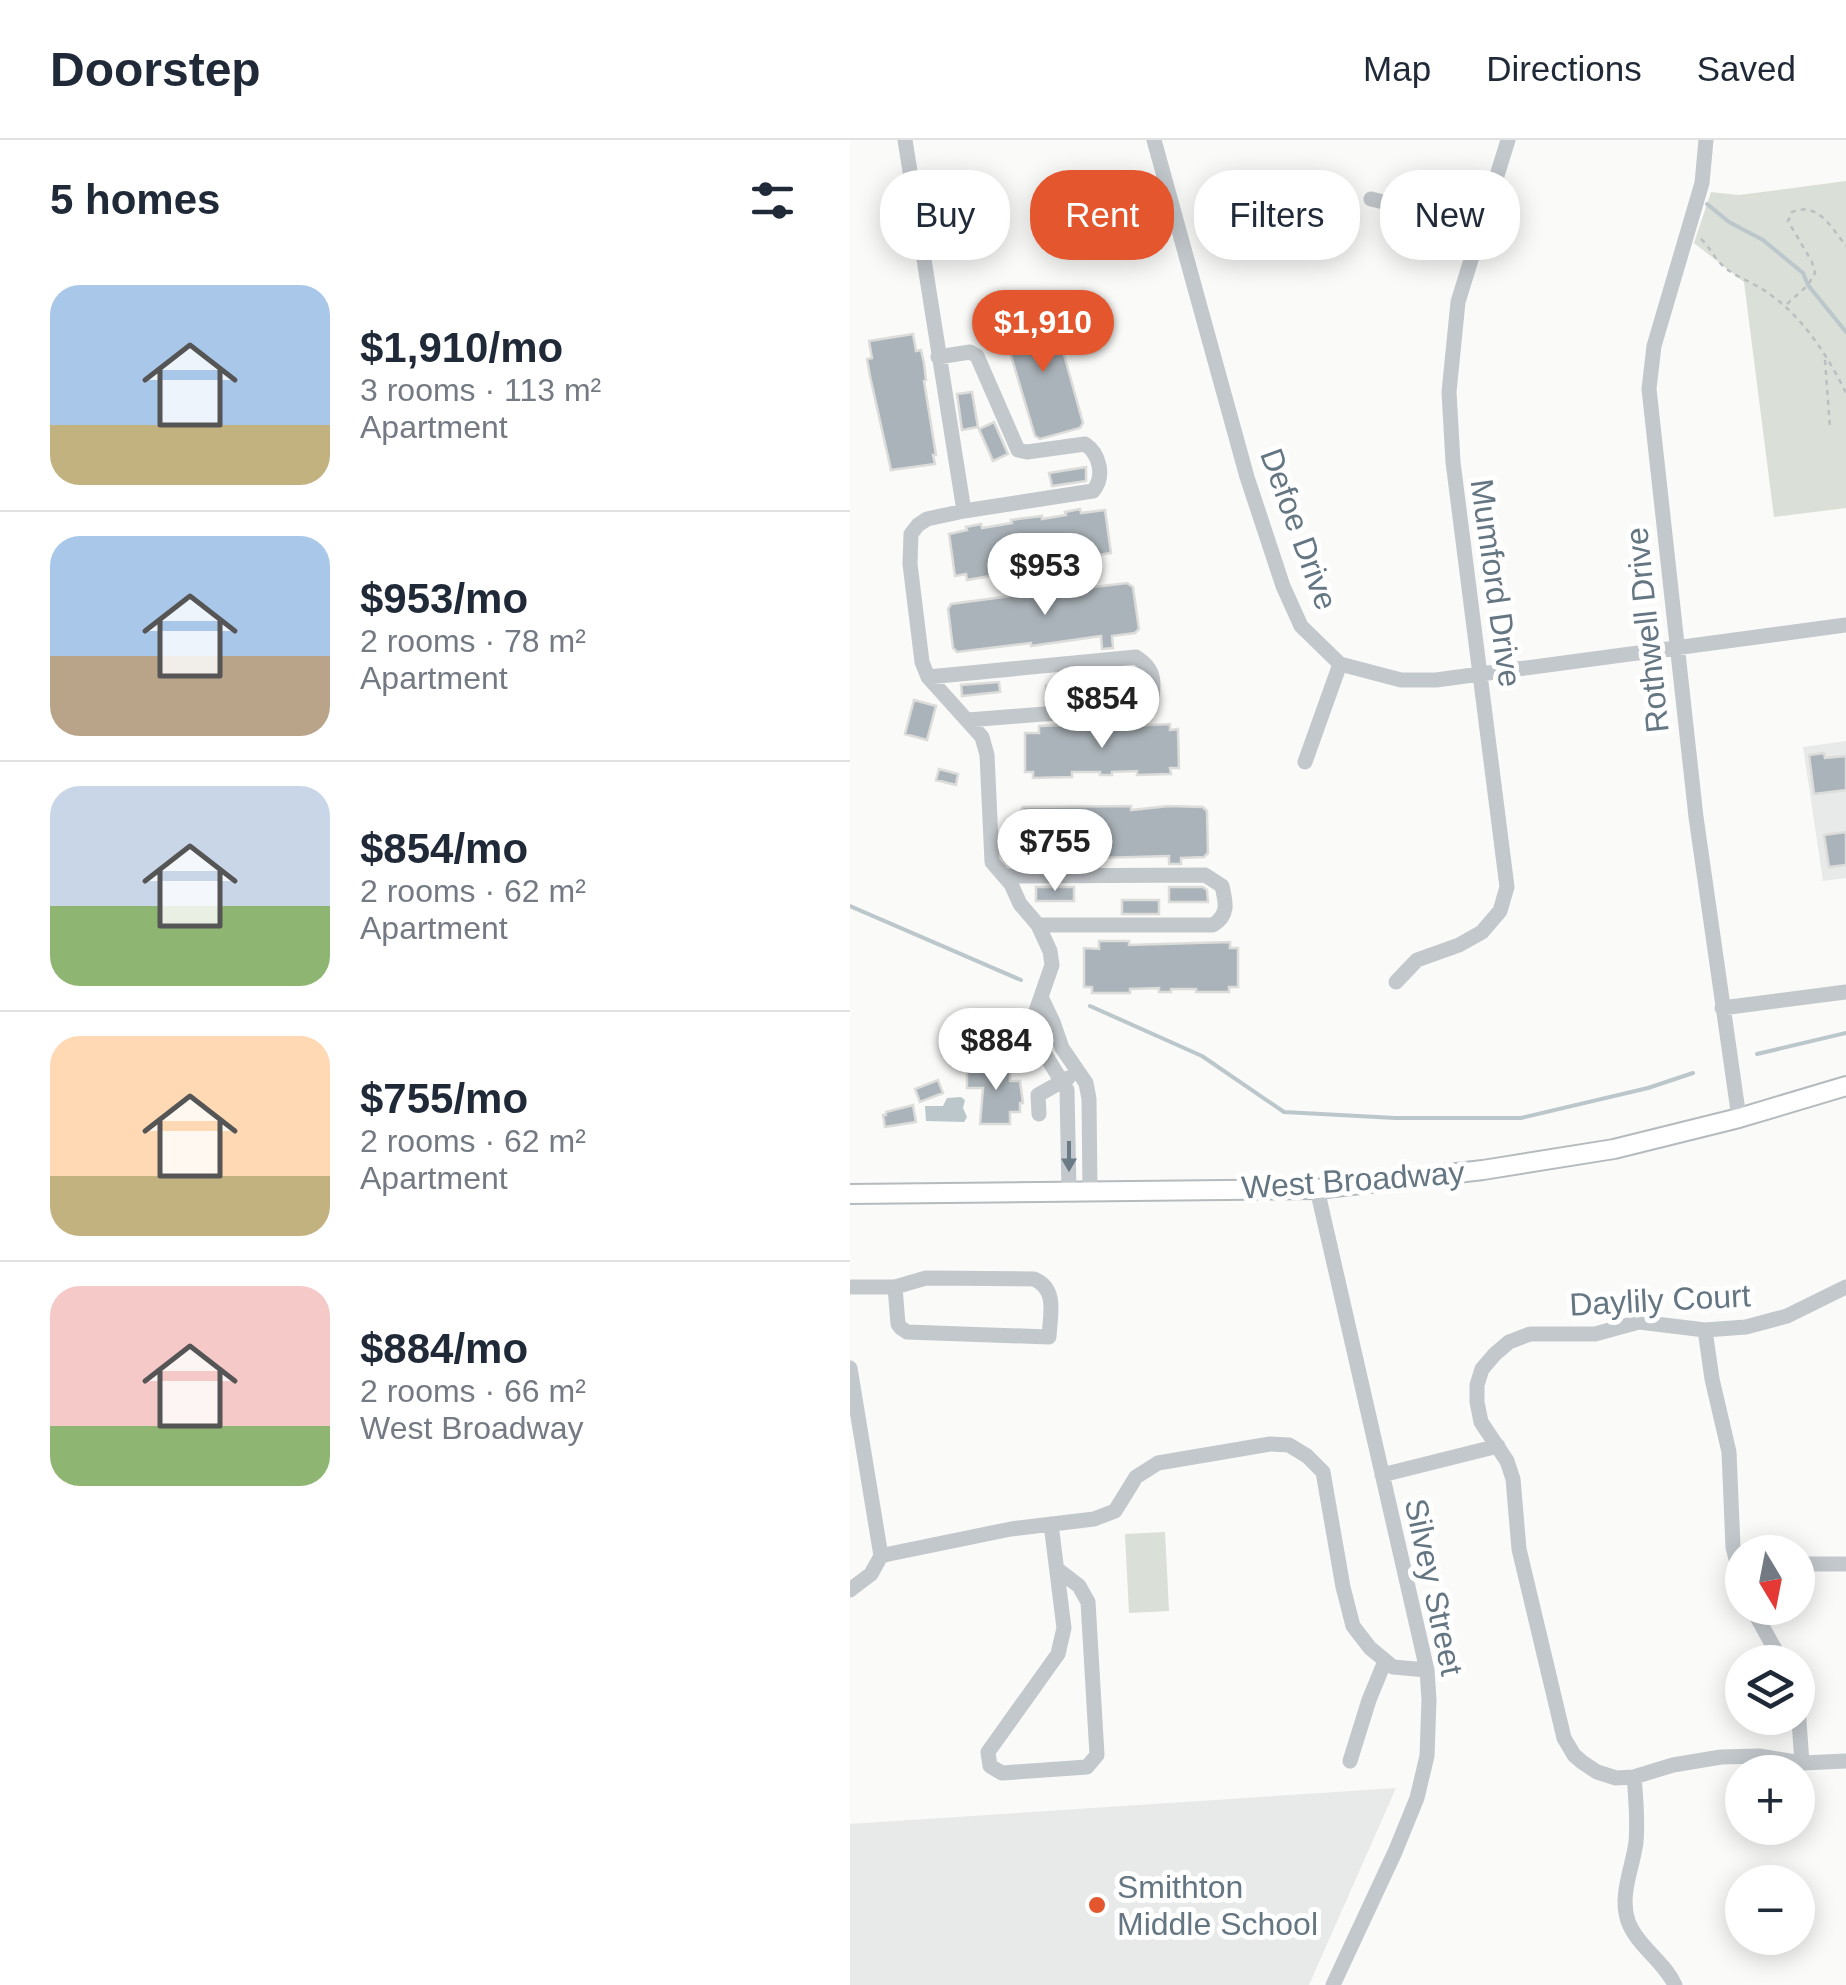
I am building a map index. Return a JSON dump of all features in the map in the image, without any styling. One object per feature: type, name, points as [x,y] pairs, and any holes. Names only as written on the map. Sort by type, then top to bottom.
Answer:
[{"type":"main road","name":"West Broadway","points":[[850,1194],[1317,1189],[1483,1170],[1595,1152],[1739,1118],[1846,1086]]},
{"type":"street","points":[[905,140],[964,510]]},
{"type":"street","name":"Defoe Drive","points":[[1154,140],[1247,477],[1283,586],[1302,626],[1340,664]]},
{"type":"street","name":"Mumford Drive","points":[[1498,170],[1508,140]]},
{"type":"street","name":"Rothwell Drive","points":[[1706,140],[1702,183],[1654,346],[1649,389],[1696,817],[1739,1118]]},
{"type":"street","points":[[1371,199],[1380,201]]},
{"type":"street","name":"Mumford Drive","points":[[1396,982],[1417,960],[1482,932],[1500,911],[1507,887],[1452,462],[1448,392],[1458,302],[1470,260]]},
{"type":"street","points":[[938,357],[970,352],[977,356],[1018,450],[1084,444],[1096,453],[1100,476],[1093,491],[964,510],[927,519],[911,534],[910,564],[922,662],[928,677],[982,737],[988,754],[992,862],[1038,925],[1050,951],[1052,965],[1036,1014],[1035,1031],[1067,1090],[1069,1192]]},
{"type":"street","points":[[1306,762],[1340,664],[1401,680],[1436,680],[1846,626]]},
{"type":"street","points":[[928,677],[1136,657],[1147,664],[1152,677],[1152,698],[1144,706],[968,720]]},
{"type":"street","points":[[1004,876],[1204,875],[1222,886],[1227,906],[1222,920],[1213,926],[1038,925]]},
{"type":"street","points":[[1722,1008],[1846,992]]},
{"type":"street","points":[[1042,998],[1062,1048],[1086,1083],[1090,1191]]},
{"type":"street","points":[[1039,1114],[1038,1095],[1080,1072]]},
{"type":"street","name":"Silvey Street","points":[[1317,1189],[1426,1670],[1429,1700],[1427,1756],[1417,1798],[1333,1985]]},
{"type":"street","points":[[850,1287],[895,1287],[926,1278],[1034,1279],[1044,1283],[1050,1294],[1049,1337],[907,1332],[898,1324],[895,1287]]},
{"type":"street","name":"Daylily Court","points":[[1498,1446],[1481,1422],[1477,1385],[1482,1369],[1510,1342],[1530,1334],[1595,1334],[1639,1322],[1705,1330],[1746,1326],[1786,1316],[1846,1287]]},
{"type":"street","points":[[1705,1330],[1729,1452],[1733,1535]]},
{"type":"street","points":[[850,1368],[880,1556],[871,1574],[850,1590]]},
{"type":"street","points":[[880,1556],[1012,1529],[1094,1519],[1115,1510],[1136,1477],[1158,1463],[1270,1444],[1289,1446],[1307,1456],[1322,1472],[1353,1626],[1370,1648],[1393,1667],[1426,1670]]},
{"type":"street","points":[[1382,1475],[1498,1446],[1513,1478],[1519,1549],[1564,1738],[1574,1755],[1597,1772],[1616,1778],[1634,1778],[1673,1765],[1725,1757]]},
{"type":"street","points":[[1051,1524],[1064,1628],[1058,1654],[988,1752],[990,1766],[1002,1773],[1087,1767],[1096,1755],[1088,1602],[1079,1586],[1057,1570]]},
{"type":"street","points":[[1815,1564],[1846,1564]]},
{"type":"street","points":[[1350,1762],[1385,1661]]},
{"type":"street","points":[[1815,1762],[1846,1761]]},
{"type":"street","points":[[1634,1778],[1636,1838],[1626,1888],[1628,1920],[1675,1985]]},
{"type":"path","points":[[1786,305],[1814,273],[1812,262],[1788,221],[1792,212],[1811,209],[1823,217],[1846,246]]},
{"type":"path","points":[[1686,232],[1706,244],[1719,262],[1737,276],[1786,305],[1815,341],[1846,393]]},
{"type":"path","points":[[1826,358],[1830,428]]},
{"type":"shaded area","points":[[1846,181],[1846,508],[1774,517],[1744,282],[1694,243],[1711,192],[1739,195]]},
{"type":"shaded area","points":[[1846,741],[1846,878],[1823,881],[1803,747]]},
{"type":"shaded area","points":[[947,1098],[965,1100],[964,1122],[926,1121],[925,1106],[943,1106]]},
{"type":"shaded area","points":[[1165,1532],[1169,1611],[1129,1613],[1125,1534]]},
{"type":"shaded area","name":"Smithton Middle School","points":[[1396,1788],[1309,1985],[850,1985],[850,1824]]},
{"type":"building","points":[[1045,311],[1056,326],[1083,423],[1080,428],[1040,439],[1035,436],[1003,329],[1006,323]]},
{"type":"building","points":[[913,334],[916,351],[921,350],[924,363],[935,464],[891,470],[867,359],[872,358],[869,341]]},
{"type":"building","points":[[972,392],[978,427],[962,430],[957,394]]},
{"type":"building","points":[[994,422],[1008,454],[993,461],[979,429]]},
{"type":"building","points":[[1086,467],[1086,481],[1052,486],[1049,473]]},
{"type":"building","points":[[1080,509],[1081,513],[1105,510],[1111,553],[1019,571],[989,572],[990,576],[967,580],[966,574],[955,576],[949,534],[981,524],[982,528],[1012,523],[1011,520],[1042,519]]},
{"type":"building","points":[[1127,583],[1133,587],[1139,629],[1112,636],[1113,648],[1102,649],[1101,636],[957,652],[953,648],[948,609],[951,604]]},
{"type":"building","points":[[1131,669],[1131,684],[1094,686],[1094,672]]},
{"type":"building","points":[[999,682],[1000,692],[962,696],[961,685]]},
{"type":"building","points":[[1083,684],[1084,698],[1047,701],[1046,686]]},
{"type":"building","points":[[914,700],[936,706],[927,740],[905,734]]},
{"type":"building","points":[[1170,724],[1170,730],[1178,729],[1179,768],[1170,768],[1171,774],[1072,772],[1072,777],[1033,778],[1033,772],[1025,772],[1025,733],[1039,733],[1039,726],[1070,725],[1070,729]]},
{"type":"building","points":[[1824,753],[1825,758],[1846,756],[1846,790],[1814,794],[1809,755]]},
{"type":"building","points":[[939,769],[958,774],[956,785],[936,780]]},
{"type":"building","points":[[1131,806],[1131,810],[1203,807],[1207,811],[1208,853],[1204,857],[1181,858],[1181,864],[1169,864],[1169,856],[1097,858],[1097,854],[1023,855],[1020,851],[1023,807]]},
{"type":"building","points":[[1846,832],[1846,865],[1829,867],[1824,835]]},
{"type":"building","points":[[1036,887],[1074,887],[1074,901],[1036,901]]},
{"type":"building","points":[[1169,887],[1203,887],[1208,902],[1169,902]]},
{"type":"building","points":[[1122,900],[1159,900],[1159,914],[1122,914]]},
{"type":"building","points":[[1099,941],[1129,941],[1129,945],[1230,942],[1230,948],[1238,948],[1238,987],[1229,987],[1229,992],[1159,992],[1159,988],[1092,993],[1092,987],[1084,987],[1084,948],[1099,949]]},
{"type":"building","points":[[967,1067],[1010,1067],[1010,1081],[1020,1081],[1023,1103],[1020,1112],[1010,1112],[1010,1124],[980,1124],[983,1088],[967,1088]]},
{"type":"building","points":[[938,1080],[943,1093],[920,1102],[915,1089]]},
{"type":"building","points":[[913,1105],[916,1122],[885,1127],[886,1112]]},
{"type":"waterway","points":[[1707,204],[1729,222],[1763,240],[1803,273],[1808,285],[1846,332]]},
{"type":"waterway","points":[[850,906],[1021,980]]},
{"type":"waterway","points":[[1090,1006],[1202,1056],[1284,1112],[1395,1118],[1521,1118],[1648,1088],[1693,1073]]},
{"type":"waterway","points":[[1757,1054],[1846,1033]]},
{"type":"place","name":"Smithton Middle School","points":[[1097,1905]]}]
